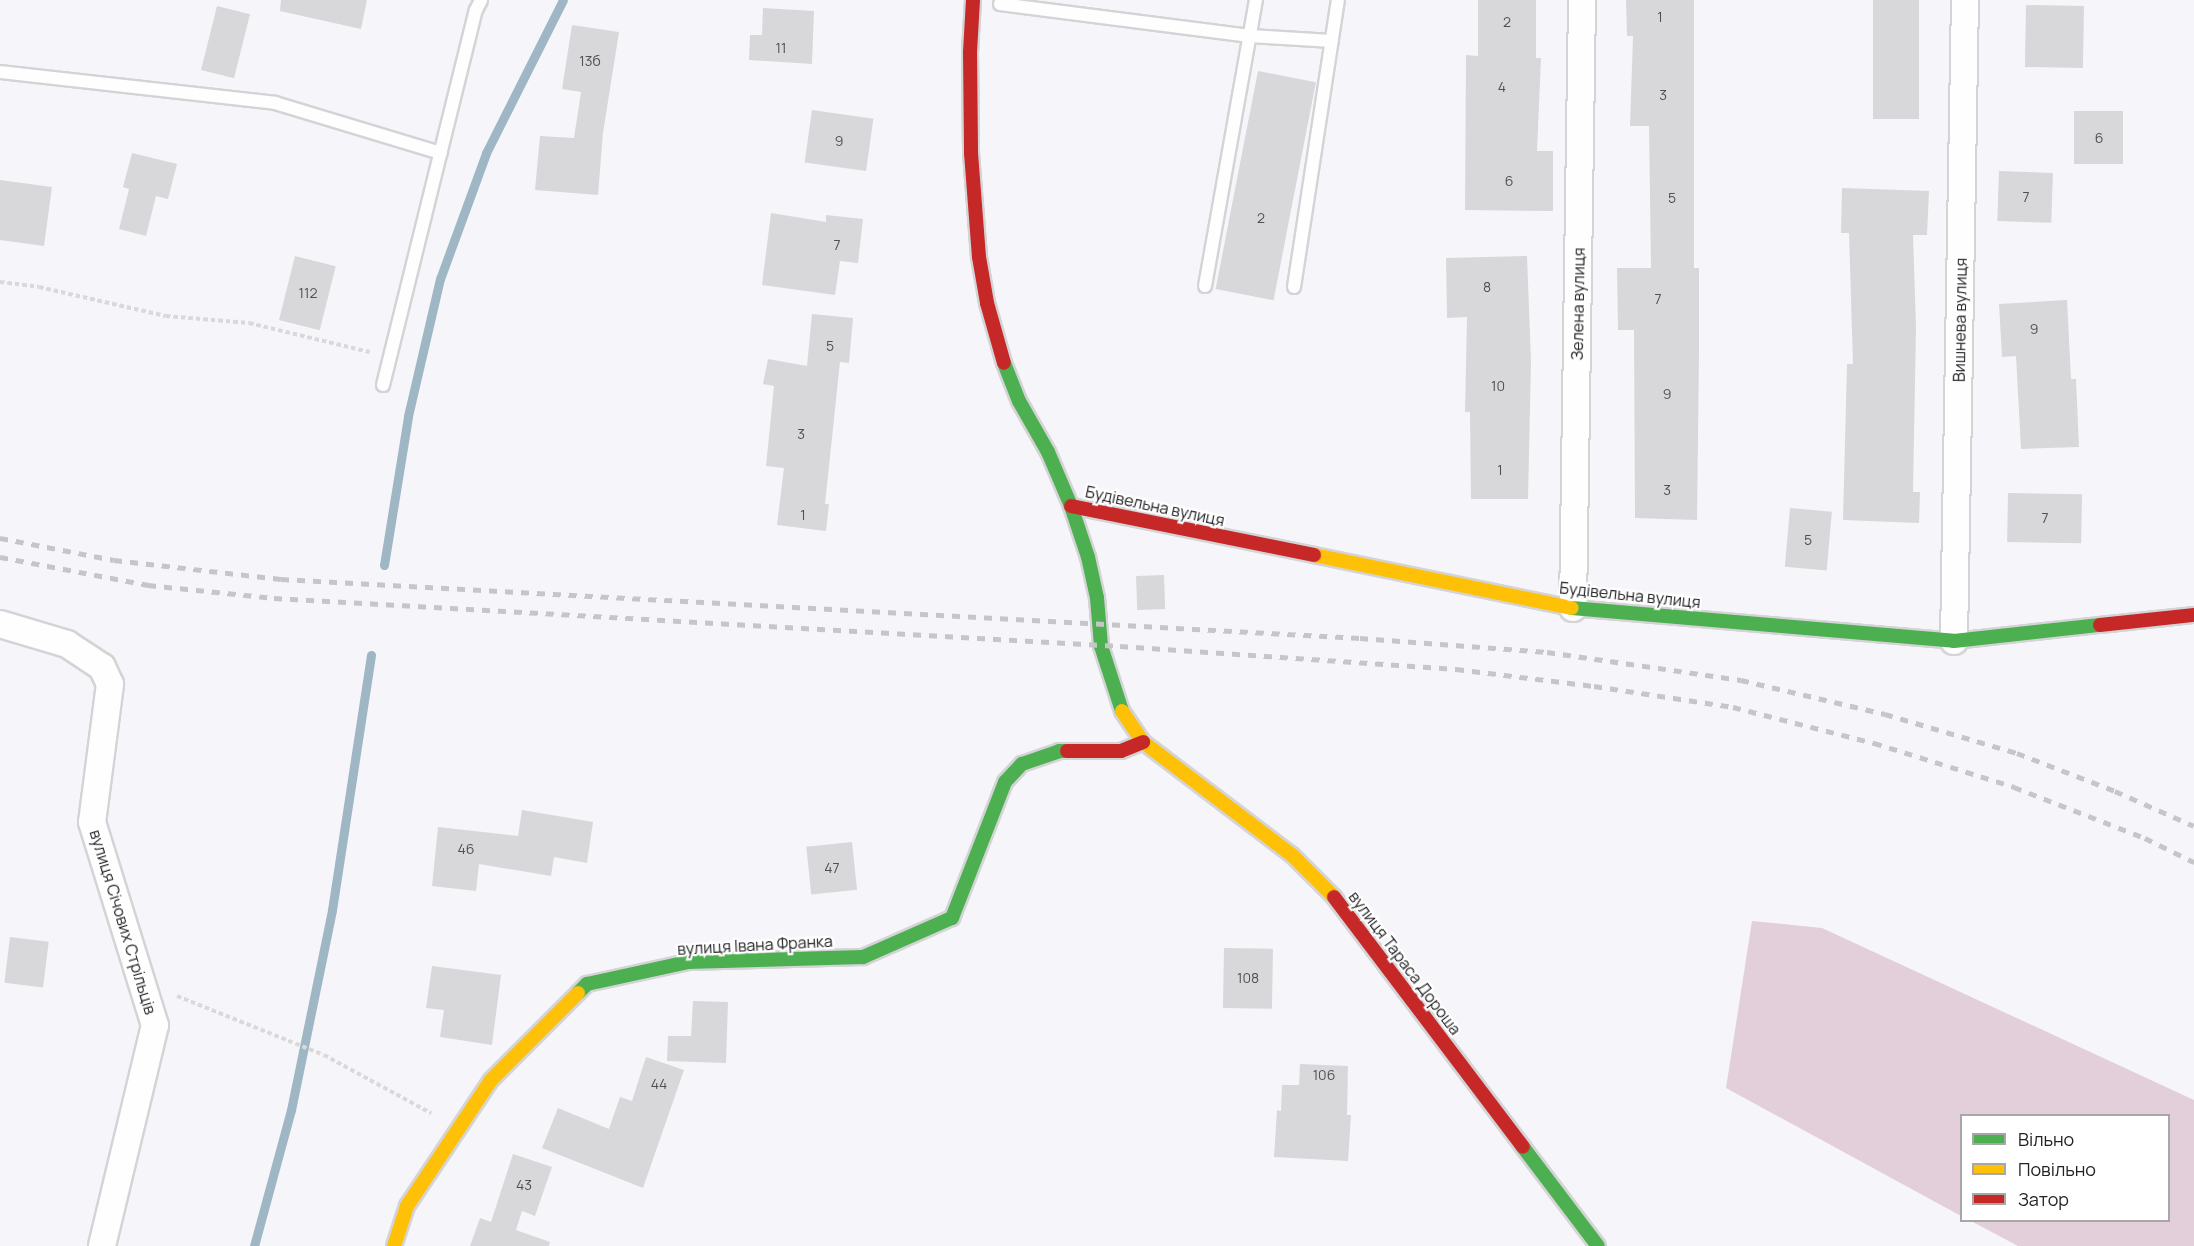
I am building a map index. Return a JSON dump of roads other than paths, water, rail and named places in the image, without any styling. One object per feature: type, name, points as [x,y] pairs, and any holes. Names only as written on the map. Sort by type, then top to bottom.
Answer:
[{"type":"street","points":[[973,0],[970,52],[970,153],[979,257],[987,303],[1001,354],[1020,401],[1048,452],[1071,506]]},
{"type":"street","name":"Зелена вулиця","points":[[1574,608],[1582,0]]},
{"type":"street","name":"Вишнева вулиця","points":[[1954,641],[1965,0]]},
{"type":"street","name":"Будівельна вулиця","points":[[1071,506],[1574,608],[1954,641],[2194,615]]},
{"type":"street","name":"вулиця Тараса Дороша","points":[[1071,506],[1088,557],[1097,598],[1097,623],[1110,686],[1129,724],[1143,742],[1292,855],[1338,901],[1598,1246]]},
{"type":"street","name":"вулиця Січових Стрільців","points":[[0,624],[67,644],[102,667],[110,684],[92,822],[155,1025],[102,1246]]},
{"type":"street","name":"вулиця Івана Франка","points":[[394,1246],[407,1206],[491,1080],[587,984],[688,962],[863,957],[873,953],[952,918],[1005,782],[1022,764],[1059,751],[1121,752],[1143,742]]},
{"type":"lane","points":[[383,385],[476,10],[481,0]]},
{"type":"lane","points":[[1205,286],[1256,0]]},
{"type":"lane","points":[[1294,286],[1338,0]]},
{"type":"lane","points":[[1000,4],[1250,36],[1332,40]]},
{"type":"lane","points":[[0,72],[275,103],[441,153]]},
{"type":"waterway","points":[[384,565],[408,416],[440,279],[486,153],[563,0]]},
{"type":"waterway","points":[[254,1246],[291,1110],[332,910],[371,655]]},
{"type":"railway","points":[[0,538],[114,560],[281,579],[1360,638],[1547,652],[1741,680],[1885,714],[2017,753],[2115,791],[2194,826]]},
{"type":"railway","points":[[0,557],[148,585],[274,598],[1120,646],[1456,669],[1594,686],[1733,707],[1874,743],[2014,787],[2145,838],[2194,862]]}]
